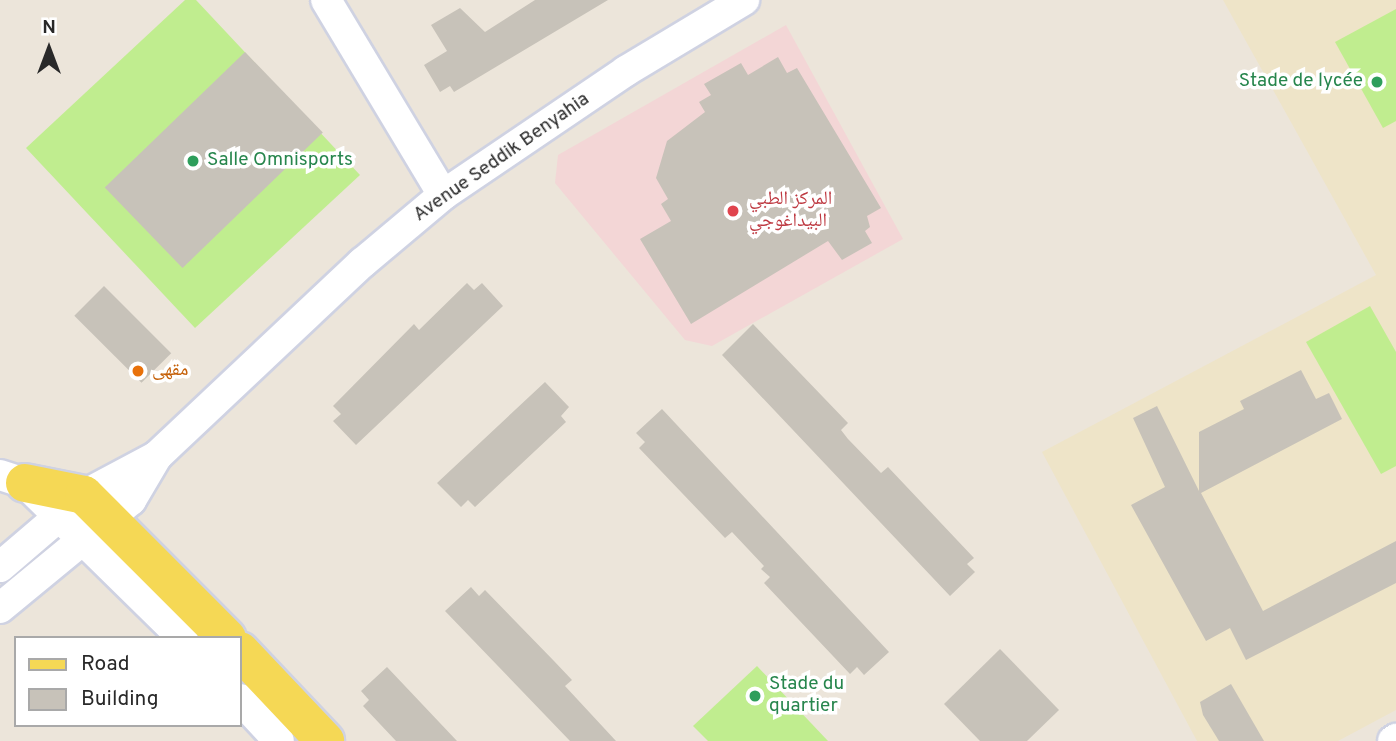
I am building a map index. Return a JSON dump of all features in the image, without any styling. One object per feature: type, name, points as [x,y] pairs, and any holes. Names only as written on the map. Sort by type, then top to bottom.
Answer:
[{"type":"main road","points":[[12,479],[84,516],[225,636]]},
{"type":"main road","points":[[242,653],[325,741]]},
{"type":"street","points":[[326,0],[443,195]]},
{"type":"street","name":"Avenue Seddik Benyahia","points":[[84,516],[142,489],[157,456],[362,263],[443,195],[626,71],[744,0]]},
{"type":"street","points":[[0,568],[84,516]]},
{"type":"street","points":[[0,608],[84,516]]},
{"type":"street","points":[[84,516],[181,636]]},
{"type":"street","points":[[242,701],[279,741]]},
{"type":"shaded area","points":[[1223,0],[1396,0],[1396,710],[1338,741],[1197,741],[1042,452],[1376,275]]},
{"type":"shaded area","name":"المركز الطبي البيداغوجي","points":[[786,25],[903,239],[712,346],[685,340],[555,183],[558,155]]},
{"type":"green space","name":"Salle Omnisports","points":[[185,0],[196,0],[360,175],[195,328],[26,148]]},
{"type":"green space","name":"Stade de lycée","points":[[1396,9],[1396,121],[1383,128],[1335,42]]},
{"type":"green space","points":[[1370,306],[1396,352],[1396,466],[1381,474],[1306,342]]},
{"type":"green space","name":"Stade du quartier","points":[[757,666],[828,741],[708,741],[693,726]]},
{"type":"building","points":[[535,0],[608,0],[454,92],[450,86],[440,92],[424,65],[447,51],[431,25],[460,8],[485,32]]},
{"type":"building","points":[[245,52],[323,133],[183,268],[105,187]]},
{"type":"building","points":[[778,57],[787,73],[797,68],[881,208],[867,216],[870,227],[865,231],[872,243],[842,260],[828,241],[691,324],[640,239],[671,221],[661,204],[668,199],[656,178],[667,141],[705,112],[699,102],[711,95],[704,84],[741,63],[748,75]]},
{"type":"building","points":[[467,283],[474,290],[482,283],[503,306],[356,445],[333,421],[341,414],[333,406],[414,324],[419,330]]},
{"type":"building","points":[[104,286],[171,353],[141,383],[74,316]]},
{"type":"building","points":[[753,324],[848,423],[841,430],[848,439],[881,473],[888,467],[974,558],[967,564],[975,572],[950,596],[722,355]]},
{"type":"building","points":[[1301,370],[1316,399],[1329,393],[1342,419],[1201,493],[1263,611],[1396,541],[1396,583],[1246,660],[1230,628],[1206,641],[1131,505],[1165,487],[1133,418],[1157,406],[1199,491],[1199,432],[1244,409],[1240,401]]},
{"type":"building","points":[[545,382],[569,407],[561,416],[566,422],[475,507],[468,500],[461,507],[437,483]]},
{"type":"building","points":[[662,409],[889,652],[864,675],[857,667],[850,674],[764,583],[770,577],[761,569],[764,566],[732,532],[725,538],[639,448],[645,442],[636,433]]},
{"type":"building","points":[[471,587],[479,596],[485,590],[572,680],[565,686],[616,741],[570,741],[445,611]]},
{"type":"building","points":[[1000,649],[1059,710],[1027,741],[980,741],[944,704]]},
{"type":"building","points":[[387,667],[457,741],[396,741],[363,706],[369,700],[361,691]]},
{"type":"building","points":[[1231,684],[1264,741],[1219,741],[1203,715],[1200,702]]},
{"type":"place","name":"Stade de lycée","points":[[1377,82]]},
{"type":"place","name":"Salle Omnisports","points":[[193,161]]},
{"type":"place","name":"المركز الطبي البيداغوجي","points":[[733,211]]},
{"type":"place","name":"مقهى","points":[[138,371]]},
{"type":"place","name":"Stade du quartier","points":[[755,696]]}]
